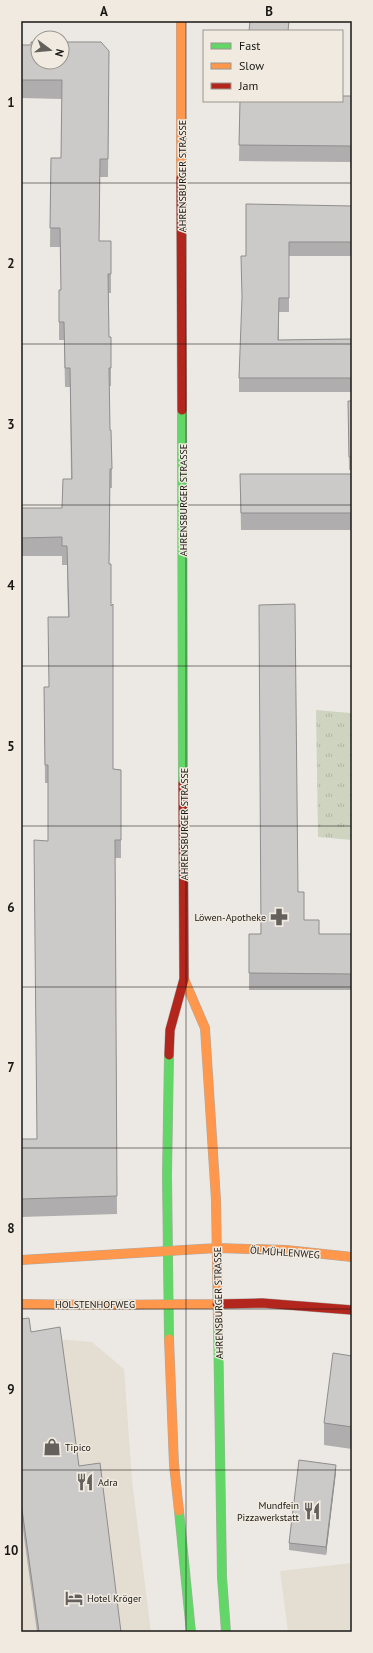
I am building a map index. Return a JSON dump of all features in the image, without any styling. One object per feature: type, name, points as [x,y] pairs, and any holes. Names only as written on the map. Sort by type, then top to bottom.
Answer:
[{"type":"main road","name":"AHRENSBURGER STRASSE","points":[[181,21],[184,979],[170,1030],[167,1175],[169,1365],[174,1465],[191,1632]]},
{"type":"main road","name":"AHRENSBURGER STRASSE","points":[[184,979],[205,1028],[216,1200],[222,1577],[226,1632]]},
{"type":"main road","name":"ÖLMÜHLENWEG","points":[[168,1252],[217,1248],[286,1250],[352,1257]]},
{"type":"main road","points":[[21,1260],[168,1252]]},
{"type":"main road","points":[[218,1303],[262,1303],[352,1310]]},
{"type":"main road","name":"HOLSTENHOFWEG","points":[[21,1304],[218,1303]]},
{"type":"shaded area","points":[[21,1336],[92,1342],[124,1369],[132,1480],[151,1632],[21,1632]]},
{"type":"shaded area","points":[[352,1563],[352,1632],[288,1632],[280,1571]]},
{"type":"green space","points":[[316,710],[350,713],[352,717],[352,840],[318,837]]},
{"type":"building","points":[[250,21],[289,21],[288,30],[249,30]]},
{"type":"building","points":[[70,42],[101,42],[109,51],[108,159],[100,159],[99,241],[111,241],[111,274],[108,274],[109,337],[111,337],[111,368],[109,368],[112,469],[110,469],[109,564],[111,564],[111,606],[113,604],[113,769],[121,770],[121,840],[115,840],[117,1196],[21,1199],[21,1139],[37,1139],[34,840],[48,841],[48,765],[45,765],[44,687],[49,687],[48,617],[69,617],[67,546],[62,546],[62,537],[21,538],[21,508],[62,508],[63,479],[72,479],[70,368],[65,368],[64,322],[59,322],[59,290],[61,290],[60,228],[50,228],[51,158],[61,158],[62,80],[21,80],[21,45],[30,45],[30,70],[70,70]]},
{"type":"building","points":[[343,96],[352,96],[352,168],[351,146],[239,145],[240,102],[343,102]]},
{"type":"building","points":[[246,204],[352,206],[352,242],[289,242],[289,298],[279,298],[278,340],[352,339],[352,378],[239,378],[242,297],[241,256],[246,256]]},
{"type":"building","points":[[348,401],[352,401],[352,457],[349,457]]},
{"type":"building","points":[[240,474],[352,474],[352,513],[241,513]]},
{"type":"building","points":[[295,604],[298,892],[304,892],[304,920],[319,920],[319,934],[352,934],[352,974],[249,973],[249,934],[261,934],[259,605]]},
{"type":"building","points":[[29,1318],[31,1332],[60,1327],[79,1466],[100,1463],[121,1632],[39,1632],[21,1502],[21,1319]]},
{"type":"building","points":[[333,1353],[352,1356],[352,1427],[324,1423]]},
{"type":"building","name":"Mundfein Pizzawerkstatt","points":[[299,1460],[336,1465],[326,1547],[289,1543]]},
{"type":"traffic: fast","points":[[182,410],[183,783]]},
{"type":"traffic: fast","points":[[169,1055],[167,1175],[169,1339]]},
{"type":"traffic: fast","points":[[218,1322],[222,1577],[226,1632]]},
{"type":"traffic: fast","points":[[179,1511],[191,1632]]},
{"type":"traffic: slow","points":[[181,21],[181,178]]},
{"type":"traffic: slow","points":[[184,979],[205,1028],[216,1200],[218,1322]]},
{"type":"traffic: slow","points":[[21,1260],[217,1248],[286,1250],[352,1257]]},
{"type":"traffic: slow","points":[[21,1304],[217,1304]]},
{"type":"traffic: slow","points":[[169,1339],[174,1465],[179,1511]]},
{"type":"traffic: jam","points":[[181,178],[182,410]]},
{"type":"traffic: jam","points":[[169,1055],[170,1030],[184,979],[183,783]]},
{"type":"traffic: jam","points":[[217,1304],[262,1303],[352,1310]]},
{"type":"place","name":"Löwen-Apotheke","points":[[279,917]]},
{"type":"place","name":"Tipico","points":[[52,1447]]},
{"type":"place","name":"Adra","points":[[85,1482]]},
{"type":"place","name":"Mundfein Pizzawerkstatt","points":[[312,1511]]},
{"type":"place","name":"Hotel Kröger","points":[[74,1598]]}]
